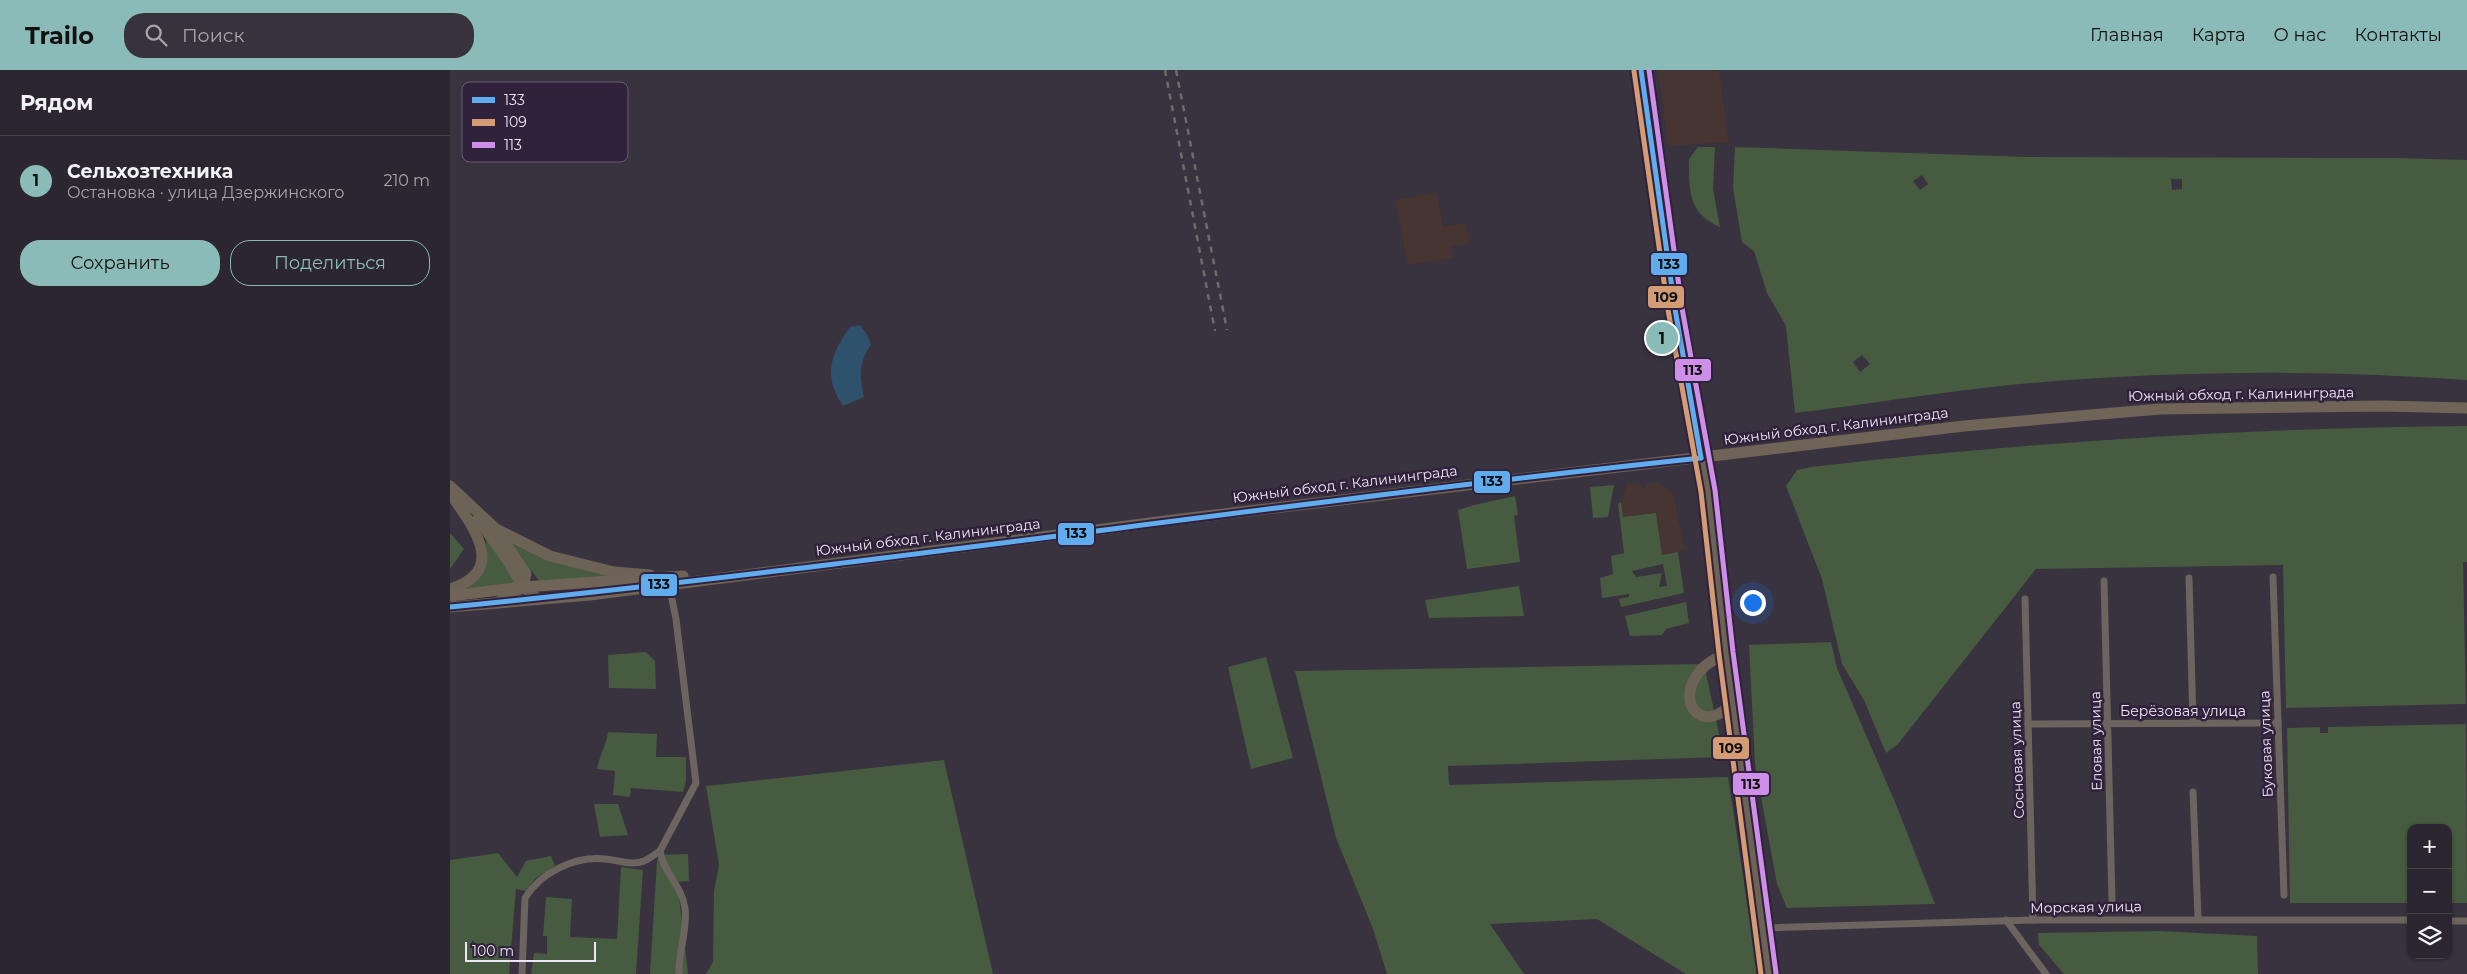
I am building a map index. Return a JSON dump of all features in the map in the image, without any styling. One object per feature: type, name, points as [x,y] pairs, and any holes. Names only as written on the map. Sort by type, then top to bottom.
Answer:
[{"type":"highway","name":"Южный обход г. Калининграда","points":[[450,607],[538,599],[673,580],[765,573],[1173,520],[1964,426],[2116,412],[2281,406],[2467,408]]},
{"type":"highway","points":[[450,596],[522,587],[673,580]]},
{"type":"main road","points":[[1640,70],[1675,309],[1708,491],[1732,702],[1769,974]]},
{"type":"main road","points":[[450,486],[496,529],[526,574],[522,587],[497,603]]},
{"type":"main road","points":[[450,493],[472,525],[482,547],[482,564],[474,578],[450,589]]},
{"type":"main road","points":[[465,502],[508,561],[522,587],[538,599]]},
{"type":"main road","points":[[496,529],[559,558],[614,572],[673,580]]},
{"type":"main road","points":[[1726,653],[1702,669],[1694,680],[1689,692],[1689,701],[1697,714],[1708,717],[1718,716],[1732,702]]},
{"type":"street","name":"Буковая улица","points":[[2273,577],[2284,895]]},
{"type":"street","points":[[2189,578],[2193,723]]},
{"type":"street","points":[[522,974],[525,898],[530,889],[569,863],[587,858],[632,863],[644,861],[660,851],[696,784],[673,580]]},
{"type":"street","name":"Еловая улица","points":[[2104,581],[2112,900]]},
{"type":"street","name":"Сосновая улица","points":[[2025,599],[2033,920]]},
{"type":"street","name":"Берёзовая улица","points":[[2028,724],[2278,723]]},
{"type":"street","points":[[2193,792],[2198,918]]},
{"type":"street","points":[[660,851],[662,860],[680,890],[685,909],[679,974]]},
{"type":"street","name":"Морская улица","points":[[1762,928],[2006,920],[2198,918],[2407,920]]},
{"type":"street","points":[[2006,920],[2046,974]]},
{"type":"street","points":[[2452,921],[2467,921]]},
{"type":"shaded area","points":[[1658,70],[1719,70],[1729,142],[1668,146]]},
{"type":"shaded area","points":[[1437,192],[1443,227],[1466,223],[1470,243],[1451,247],[1453,258],[1408,265],[1395,200]]},
{"type":"shaded area","points":[[1645,483],[1658,483],[1673,493],[1685,550],[1662,556],[1656,513],[1623,517],[1621,502],[1627,484],[1642,484],[1642,488],[1645,488]]},
{"type":"green space","points":[[1698,147],[1715,147],[1713,189],[1720,227],[1702,215],[1692,200],[1689,181],[1689,159]]},
{"type":"green space","points":[[1735,147],[2026,157],[2396,158],[2467,160],[2467,380],[2411,376],[2299,373],[2132,376],[1992,387],[1795,413],[1786,326],[1767,293],[1754,251],[1742,242],[1733,188]],"holes":[[[1922,175],[1928,184],[1920,190],[1913,181]],[[2171,179],[2182,179],[2182,189],[2172,190]],[[1862,355],[1870,364],[1860,372],[1853,362]]]},
{"type":"green space","points":[[2467,426],[2467,562],[2463,562],[2466,704],[2286,708],[2283,565],[2036,569],[1898,744],[1886,753],[1864,700],[1842,664],[1822,579],[1786,486],[1797,470],[1811,467],[1975,450],[2221,433]]},
{"type":"green space","points":[[1614,485],[1608,517],[1593,518],[1590,487]]},
{"type":"green space","points":[[1515,496],[1518,515],[1514,516],[1520,562],[1467,569],[1458,510]]},
{"type":"green space","points":[[1621,502],[1623,517],[1656,513],[1662,555],[1678,552],[1684,593],[1621,607],[1619,599],[1629,597],[1629,594],[1602,598],[1600,578],[1613,574],[1611,556],[1624,553],[1618,504]],"holes":[[[1663,564],[1667,586],[1659,587],[1662,573],[1636,577],[1632,571]]]},
{"type":"green space","points":[[450,533],[464,549],[450,569]]},
{"type":"green space","points":[[486,535],[517,584],[465,589],[476,577],[483,565],[486,551]]},
{"type":"green space","points":[[508,538],[620,576],[540,582]]},
{"type":"green space","points":[[1519,586],[1524,616],[1429,618],[1425,600]]},
{"type":"green space","points":[[1686,602],[1689,623],[1666,629],[1662,635],[1630,636],[1625,616]]},
{"type":"green space","points":[[1831,642],[1837,668],[1895,802],[1935,904],[1787,908],[1777,884],[1755,764],[1749,645]]},
{"type":"green space","points":[[646,652],[655,661],[656,689],[609,688],[608,655]]},
{"type":"green space","points":[[1266,657],[1293,758],[1251,769],[1228,667]]},
{"type":"green space","points":[[1704,664],[1724,757],[1448,766],[1449,785],[1728,777],[1758,974],[1686,974],[1597,919],[1490,924],[1524,974],[1387,974],[1373,929],[1336,838],[1295,671]]},
{"type":"green space","points":[[2466,724],[2467,903],[2452,903],[2452,824],[2407,824],[2407,903],[2290,903],[2287,728],[2320,727],[2320,733],[2328,733],[2328,727]]},
{"type":"green space","points":[[608,732],[657,734],[656,757],[686,757],[686,781],[683,792],[631,788],[630,797],[613,795],[615,771],[597,769]]},
{"type":"green space","points":[[944,760],[993,974],[706,974],[713,962],[714,891],[719,865],[706,786]]},
{"type":"green space","points":[[594,804],[618,804],[628,835],[600,837]]},
{"type":"green space","points":[[498,853],[517,877],[526,861],[551,856],[555,866],[536,878],[525,891],[516,889],[509,974],[450,974],[450,860]]},
{"type":"green space","points":[[688,854],[689,881],[675,882],[678,889],[688,974],[650,974],[657,861],[660,855]]},
{"type":"green space","points":[[621,867],[643,870],[636,974],[531,974],[534,953],[547,954],[547,936],[543,936],[546,897],[572,899],[570,937],[617,939]]},
{"type":"green space","points":[[2160,931],[2257,936],[2258,974],[2064,974],[2039,945],[2038,933]]},
{"type":"water","points":[[860,325],[868,336],[871,345],[864,358],[861,370],[864,397],[843,406],[833,385],[831,375],[834,356],[850,327]]},
{"type":"railway","points":[[1165,70],[1215,331]]},
{"type":"railway","points":[[1176,70],[1227,330]]},
{"type":"transit line","name":"133","points":[[1641,70],[1675,309],[1701,458]]},
{"type":"transit line","name":"113","points":[[1649,70],[1682,308],[1715,490],[1733,652],[1776,973]]},
{"type":"transit line","name":"109","points":[[1634,71],[1668,310],[1701,492],[1719,654],[1761,974]]},
{"type":"transit line","name":"133","points":[[450,607],[763,573],[1388,494],[1701,458]]},
{"type":"place","name":"Сельхозтехника","points":[[1662,338]]}]
